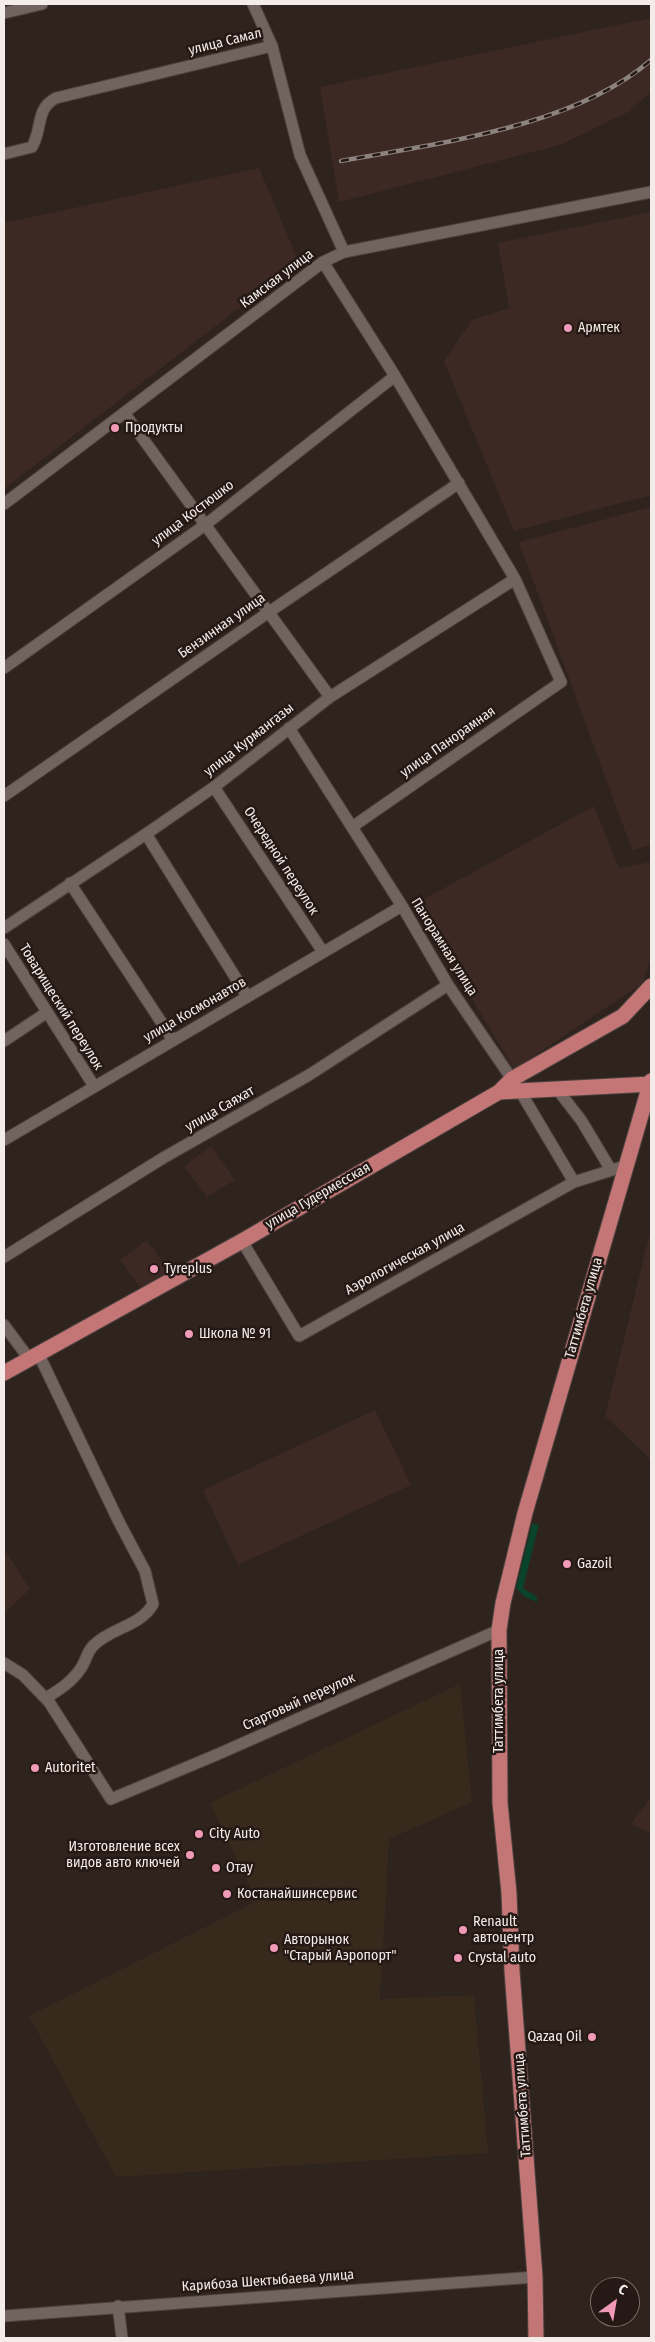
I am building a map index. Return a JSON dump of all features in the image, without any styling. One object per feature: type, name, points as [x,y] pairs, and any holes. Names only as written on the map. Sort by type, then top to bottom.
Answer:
[{"type":"main road","points":[[516,1085],[623,1016],[651,986]]},
{"type":"main road","name":"улица Гудермесская","points":[[4,1373],[242,1241],[499,1092],[516,1085],[557,1089],[651,1083]]},
{"type":"main road","name":"Таттимбета улица","points":[[536,2338],[535,2277],[512,1971],[509,1894],[500,1803],[499,1630],[503,1604],[525,1513],[651,1083]]},
{"type":"street","points":[[4,13],[42,4]]},
{"type":"street","points":[[253,4],[272,46]]},
{"type":"street","name":"улица Самал","points":[[4,154],[32,147],[38,136],[41,114],[46,103],[56,98],[272,46],[300,155],[344,252]]},
{"type":"street","name":"Камская улица","points":[[4,504],[323,262],[344,252],[651,192]]},
{"type":"street","points":[[323,262],[395,376],[516,579]]},
{"type":"street","name":"улица Костюшко","points":[[4,668],[205,525],[395,376]]},
{"type":"street","points":[[125,414],[330,697]]},
{"type":"street","name":"Бензинная улица","points":[[4,796],[459,483]]},
{"type":"street","name":"улица Панорамная","points":[[352,827],[561,682],[516,579]]},
{"type":"street","name":"улица Курмангазы","points":[[4,928],[214,787],[330,697],[516,579]]},
{"type":"street","name":"Панорамная улица","points":[[289,728],[402,906],[448,985],[516,1085],[574,1182]]},
{"type":"street","name":"Очередной переулок","points":[[214,787],[323,952]]},
{"type":"street","points":[[146,834],[247,996]]},
{"type":"street","points":[[70,883],[173,1040]]},
{"type":"street","name":"улица Космонавтов","points":[[4,1140],[402,906]]},
{"type":"street","name":"Товарищеский переулок","points":[[4,944],[46,1014],[94,1086]]},
{"type":"street","name":"улица Саяхат","points":[[4,1257],[163,1158],[309,1075],[448,985]]},
{"type":"street","points":[[4,1041],[46,1014]]},
{"type":"street","points":[[557,1089],[581,1120],[612,1170]]},
{"type":"street","name":"Аэрологическая улица","points":[[242,1241],[299,1336],[574,1182],[628,1165]]},
{"type":"street","points":[[4,1325],[35,1357],[145,1571],[154,1604],[148,1614],[94,1644],[86,1654],[81,1668],[67,1684],[46,1698],[24,1675],[4,1663]]},
{"type":"street","name":"Стартовый переулок","points":[[46,1698],[111,1799],[216,1755],[499,1630]]},
{"type":"street","name":"Карибоза Шектыбаева улица","points":[[4,2316],[118,2306],[535,2277]]},
{"type":"street","points":[[118,2306],[122,2338]]},
{"type":"shaded area","points":[[651,18],[651,92],[628,112],[560,145],[339,202],[320,87]]},
{"type":"shaded area","points":[[259,168],[299,262],[4,489],[4,223]]},
{"type":"shaded area","points":[[651,212],[651,495],[514,531],[444,361],[472,320],[509,308],[498,243]]},
{"type":"shaded area","points":[[651,507],[651,845],[632,850],[519,542]]},
{"type":"shaded area","points":[[594,806],[619,868],[651,862],[651,957],[643,983],[514,1069],[415,904]]},
{"type":"shaded area","points":[[211,1146],[235,1180],[207,1197],[184,1166]]},
{"type":"shaded area","points":[[651,1229],[651,1460],[605,1416]]},
{"type":"shaded area","points":[[147,1240],[171,1274],[143,1291],[120,1260]]},
{"type":"shaded area","points":[[375,1410],[411,1485],[238,1565],[203,1490]]},
{"type":"shaded area","points":[[4,1549],[30,1589],[4,1614]]},
{"type":"shaded area","name":"Авторынок \"Старый Аэропорт\"","points":[[460,1684],[472,1802],[389,1839],[380,1999],[474,1995],[488,2153],[116,2177],[29,2016],[257,1901],[210,1803]]},
{"type":"shaded area","points":[[651,1797],[651,1834],[631,1824]]},
{"type":"green space","points":[[532,1524],[539,1524],[523,1588],[537,1597],[537,1602],[525,1597],[516,1588]]},
{"type":"railway","points":[[341,161],[462,139],[545,117],[584,102],[620,83],[651,60]]},
{"type":"place","name":"Армтек","points":[[568,328]]},
{"type":"place","name":"Продукты","points":[[115,428]]},
{"type":"place","name":"Tyreplus","points":[[154,1269]]},
{"type":"place","name":"Школа № 91","points":[[189,1334]]},
{"type":"place","name":"Gazoil","points":[[567,1564]]},
{"type":"place","name":"Autoritet","points":[[35,1768]]},
{"type":"place","name":"City Auto","points":[[199,1834]]},
{"type":"place","name":"Изготовление всех видов авто ключей","points":[[190,1855]]},
{"type":"place","name":"Отау","points":[[216,1868]]},
{"type":"place","name":"Костанайшинсервис","points":[[227,1894]]},
{"type":"place","name":"Renault автоцентр","points":[[463,1930]]},
{"type":"place","name":"Авторынок \"Старый Аэропорт\"","points":[[274,1948]]},
{"type":"place","name":"Crystal auto","points":[[458,1958]]},
{"type":"place","name":"Qazaq Oil","points":[[592,2037]]}]
